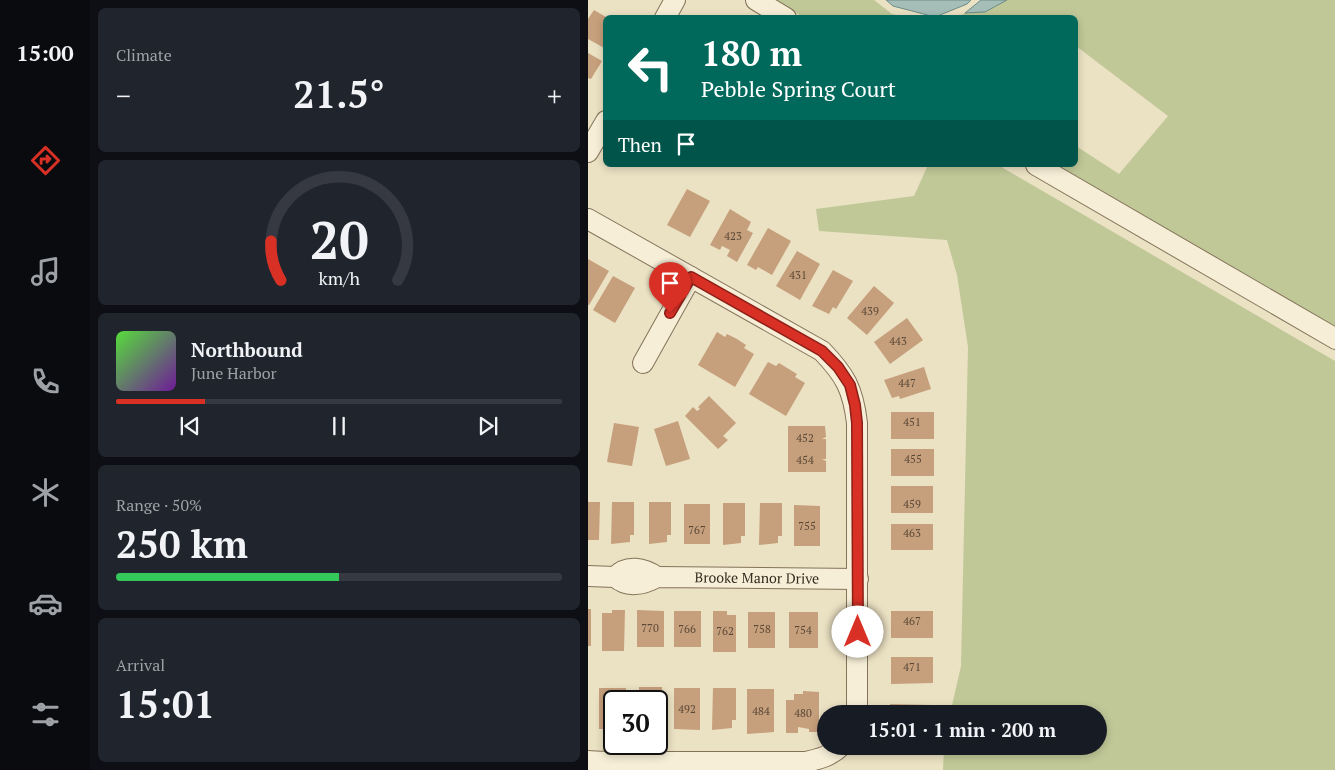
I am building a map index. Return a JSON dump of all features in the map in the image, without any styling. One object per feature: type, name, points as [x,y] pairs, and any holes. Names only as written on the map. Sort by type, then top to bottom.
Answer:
[{"type":"street","points":[[667,15],[675,0]]},
{"type":"street","points":[[756,0],[781,15]]},
{"type":"street","points":[[588,152],[603,126]]},
{"type":"street","points":[[1039,167],[1336,339]]},
{"type":"street","points":[[588,219],[822,351],[838,367],[850,385],[857,423],[857,705]]},
{"type":"street","points":[[643,363],[691,277]]},
{"type":"street","name":"Brooke Manor Drive","points":[[588,576],[615,577],[621,582],[635,585],[647,583],[657,577],[858,579]]},
{"type":"street","points":[[588,761],[612,761],[622,767],[634,770],[647,768],[659,762],[806,762],[829,755]]},
{"type":"green space","points":[[774,0],[874,0],[892,14],[896,15],[800,15]]},
{"type":"green space","points":[[1007,0],[1335,0],[1335,328],[1058,167],[1078,167],[1078,147],[1119,174],[1168,116],[1078,48],[1078,15],[961,15],[985,12]]},
{"type":"green space","points":[[927,167],[1001,167],[1335,361],[1335,770],[943,770],[944,755],[1107,755],[1107,705],[952,705],[961,666],[968,347],[957,275],[947,240],[819,231],[816,209],[914,196]]},
{"type":"water","points":[[886,0],[971,0],[967,4],[940,15],[927,15],[893,6]]},
{"type":"water","points":[[981,0],[1007,0],[985,12],[965,13]]},
{"type":"building","points":[[594,10],[603,15],[603,47],[588,39],[588,19]]},
{"type":"building","points":[[588,53],[602,61],[591,79],[588,78]]},
{"type":"building","points":[[687,189],[710,201],[690,237],[667,225]]},
{"type":"building","points":[[730,209],[751,222],[747,230],[753,233],[737,262],[727,256],[730,250],[722,246],[720,250],[710,245]]},
{"type":"building","points":[[768,228],[791,241],[772,275],[758,267],[756,270],[747,265]]},
{"type":"building","points":[[797,251],[820,264],[800,300],[776,286]]},
{"type":"building","points":[[588,259],[609,271],[589,305],[588,305]]},
{"type":"building","points":[[833,270],[853,281],[836,309],[833,307],[829,314],[812,306]]},
{"type":"building","points":[[613,276],[635,288],[615,323],[593,310]]},
{"type":"building","points":[[874,286],[894,303],[867,335],[847,318]]},
{"type":"building","points":[[907,318],[923,340],[890,364],[874,342]]},
{"type":"building","points":[[717,332],[725,337],[727,334],[737,339],[746,345],[744,348],[754,354],[735,387],[698,365]]},
{"type":"building","points":[[768,362],[776,366],[779,363],[797,374],[795,377],[805,383],[786,416],[749,394]]},
{"type":"building","points":[[924,367],[931,389],[900,399],[899,396],[892,398],[884,380]]},
{"type":"building","points":[[709,396],[736,423],[723,436],[728,440],[718,449],[685,416],[693,407],[697,411],[700,409],[698,407]]},
{"type":"building","points":[[891,412],[934,412],[934,439],[891,439]]},
{"type":"building","points":[[678,421],[690,459],[666,466],[654,429]]},
{"type":"building","points":[[614,423],[639,427],[632,466],[607,462]]},
{"type":"building","points":[[788,426],[825,426],[826,437],[822,439],[826,439],[826,459],[822,459],[826,461],[826,472],[788,472]]},
{"type":"building","points":[[891,449],[934,449],[934,476],[891,476]]},
{"type":"building","points":[[891,486],[933,486],[933,513],[891,513]]},
{"type":"building","points":[[588,502],[600,502],[599,540],[588,540]]},
{"type":"building","points":[[612,502],[634,502],[634,535],[630,535],[630,542],[611,544]]},
{"type":"building","points":[[649,502],[671,502],[671,535],[667,535],[667,542],[649,544]]},
{"type":"building","points":[[723,503],[745,503],[745,536],[741,536],[741,543],[723,545]]},
{"type":"building","points":[[760,503],[782,503],[782,536],[778,536],[778,543],[759,545]]},
{"type":"building","points":[[684,504],[710,504],[710,544],[684,544]]},
{"type":"building","points":[[794,505],[820,506],[820,546],[794,546]]},
{"type":"building","points":[[891,524],[933,524],[933,550],[891,550]]},
{"type":"building","points":[[588,609],[591,609],[591,646],[588,646]]},
{"type":"building","points":[[612,610],[625,610],[624,651],[602,651],[602,613],[612,613]]},
{"type":"building","points":[[637,610],[664,611],[664,647],[637,647]]},
{"type":"building","points":[[674,611],[701,611],[701,647],[674,647]]},
{"type":"building","points":[[713,611],[727,611],[727,615],[736,615],[736,652],[713,652]]},
{"type":"building","points":[[891,611],[933,611],[933,638],[891,638]]},
{"type":"building","points":[[748,612],[775,612],[775,648],[748,648]]},
{"type":"building","points":[[789,612],[818,612],[818,648],[789,648]]},
{"type":"building","points":[[891,657],[933,657],[933,683],[891,684]]},
{"type":"building","points":[[639,687],[662,687],[662,690],[639,690]]},
{"type":"building","points":[[599,688],[626,688],[626,690],[603,690],[603,729],[599,729]]},
{"type":"building","points":[[674,688],[700,688],[700,730],[674,729]]},
{"type":"building","points":[[713,688],[736,688],[736,720],[732,720],[732,728],[712,730]]},
{"type":"building","points":[[747,689],[774,689],[774,732],[747,734]]},
{"type":"building","points":[[803,691],[819,692],[817,732],[809,732],[809,729],[798,727],[798,733],[786,733],[786,700],[794,700],[794,694],[803,694]]},
{"type":"building","points":[[890,704],[933,705],[890,705]]},
{"type":"route","points":[[670,313],[691,277],[822,351],[838,367],[850,385],[857,423],[858,632]]}]
